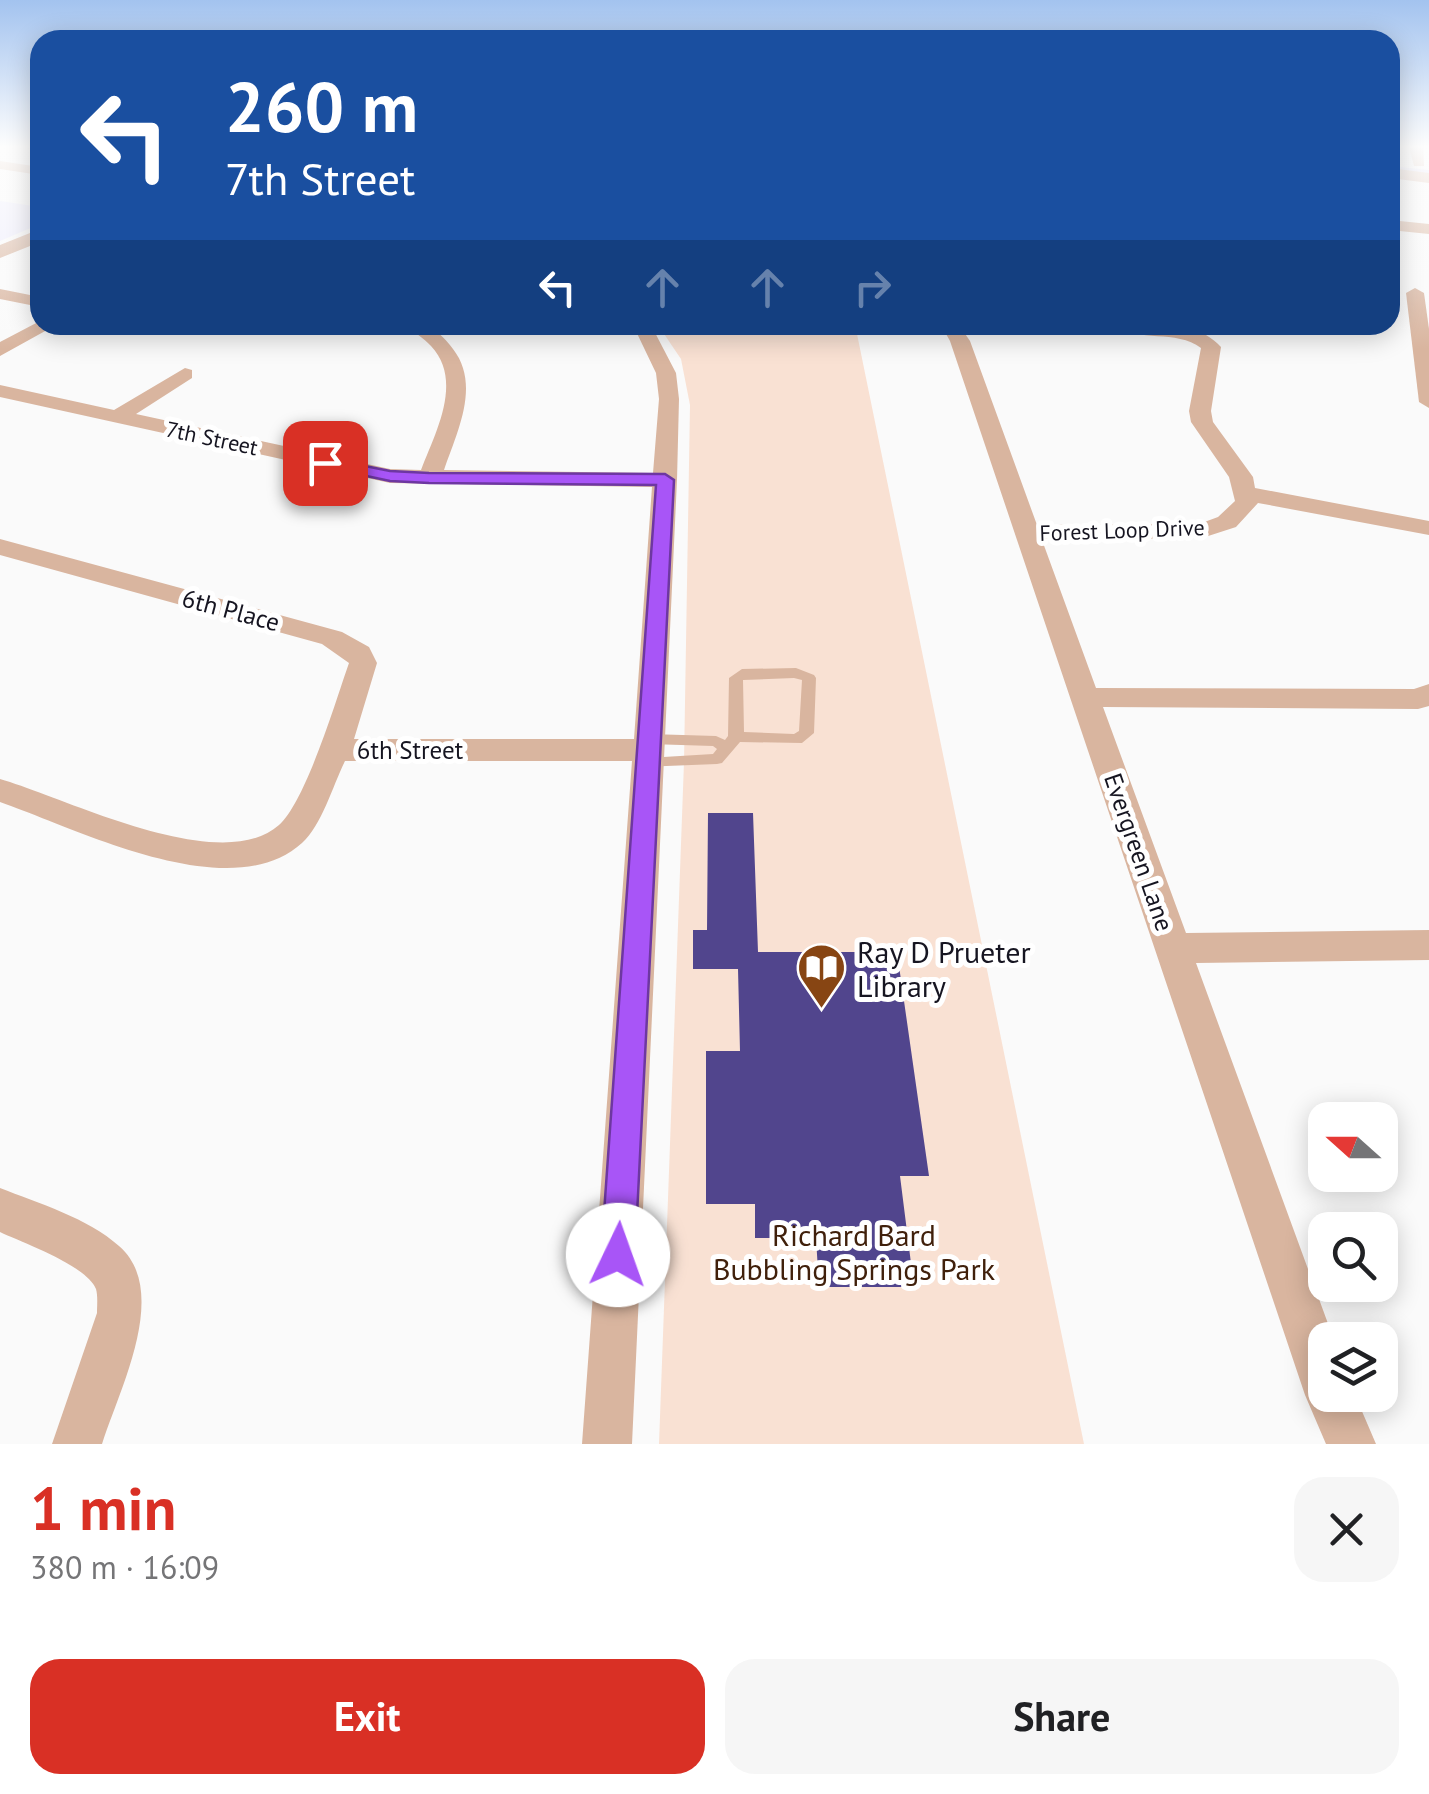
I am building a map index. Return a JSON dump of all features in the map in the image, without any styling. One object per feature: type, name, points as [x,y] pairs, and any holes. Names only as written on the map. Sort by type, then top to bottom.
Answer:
[{"type":"street","points":[[1400,226],[1429,229]]},
{"type":"street","points":[[0,252],[30,239]]},
{"type":"street","points":[[0,294],[30,300]]},
{"type":"street","points":[[1422,294],[1429,402]]},
{"type":"street","points":[[0,350],[30,334]]},
{"type":"street","points":[[428,335],[454,362],[459,380],[456,403],[429,478]]},
{"type":"street","points":[[607,1444],[669,399],[666,373],[647,335]]},
{"type":"street","name":"Evergreen Lane","points":[[956,335],[1308,1334]]},
{"type":"street","points":[[1192,335],[1212,347],[1200,410],[1202,422],[1236,468],[1248,494],[1429,528]]},
{"type":"street","name":"7th Street","points":[[117,417],[185,374]]},
{"type":"street","name":"7th Street","points":[[0,391],[360,470],[429,478],[665,480]]},
{"type":"street","name":"Forest Loop Drive","points":[[1026,534],[1202,531],[1236,517],[1244,510],[1248,494]]},
{"type":"street","name":"6th Place","points":[[0,548],[348,644],[359,653],[363,663],[335,750]]},
{"type":"street","points":[[1083,696],[1418,699],[1429,694]]},
{"type":"street","name":"6th Street","points":[[0,790],[182,853],[242,858],[263,851],[292,833],[335,750],[648,751]]},
{"type":"street","points":[[1172,948],[1429,944]]},
{"type":"street","points":[[0,1209],[80,1246],[105,1262],[120,1285],[120,1313],[78,1444]]},
{"type":"street","points":[[1337,1412],[1351,1444]]},
{"type":"lane","points":[[648,751],[716,741],[731,742],[797,739],[806,734],[809,678],[796,673],[742,674],[736,678],[731,742],[717,759],[648,751]]},
{"type":"shaded area","points":[[0,214],[30,214],[30,228],[0,241]]},
{"type":"green space","name":"Richard Bard Bubbling Springs Park","points":[[665,335],[857,335],[1084,1444],[659,1444],[684,762],[690,405],[681,359]]},
{"type":"building","name":"Ray D Prueter Library","points":[[708,813],[753,813],[758,952],[897,952],[929,1176],[900,1176],[914,1287],[819,1287],[816,1238],[755,1238],[755,1204],[706,1204],[706,1051],[740,1051],[738,969],[693,969],[693,930],[707,930]]},
{"type":"place","name":"Ray D Prueter Library","points":[[822,1010]]},
{"type":"route","points":[[325,463],[390,476],[429,478],[665,480],[618,1255]]}]
